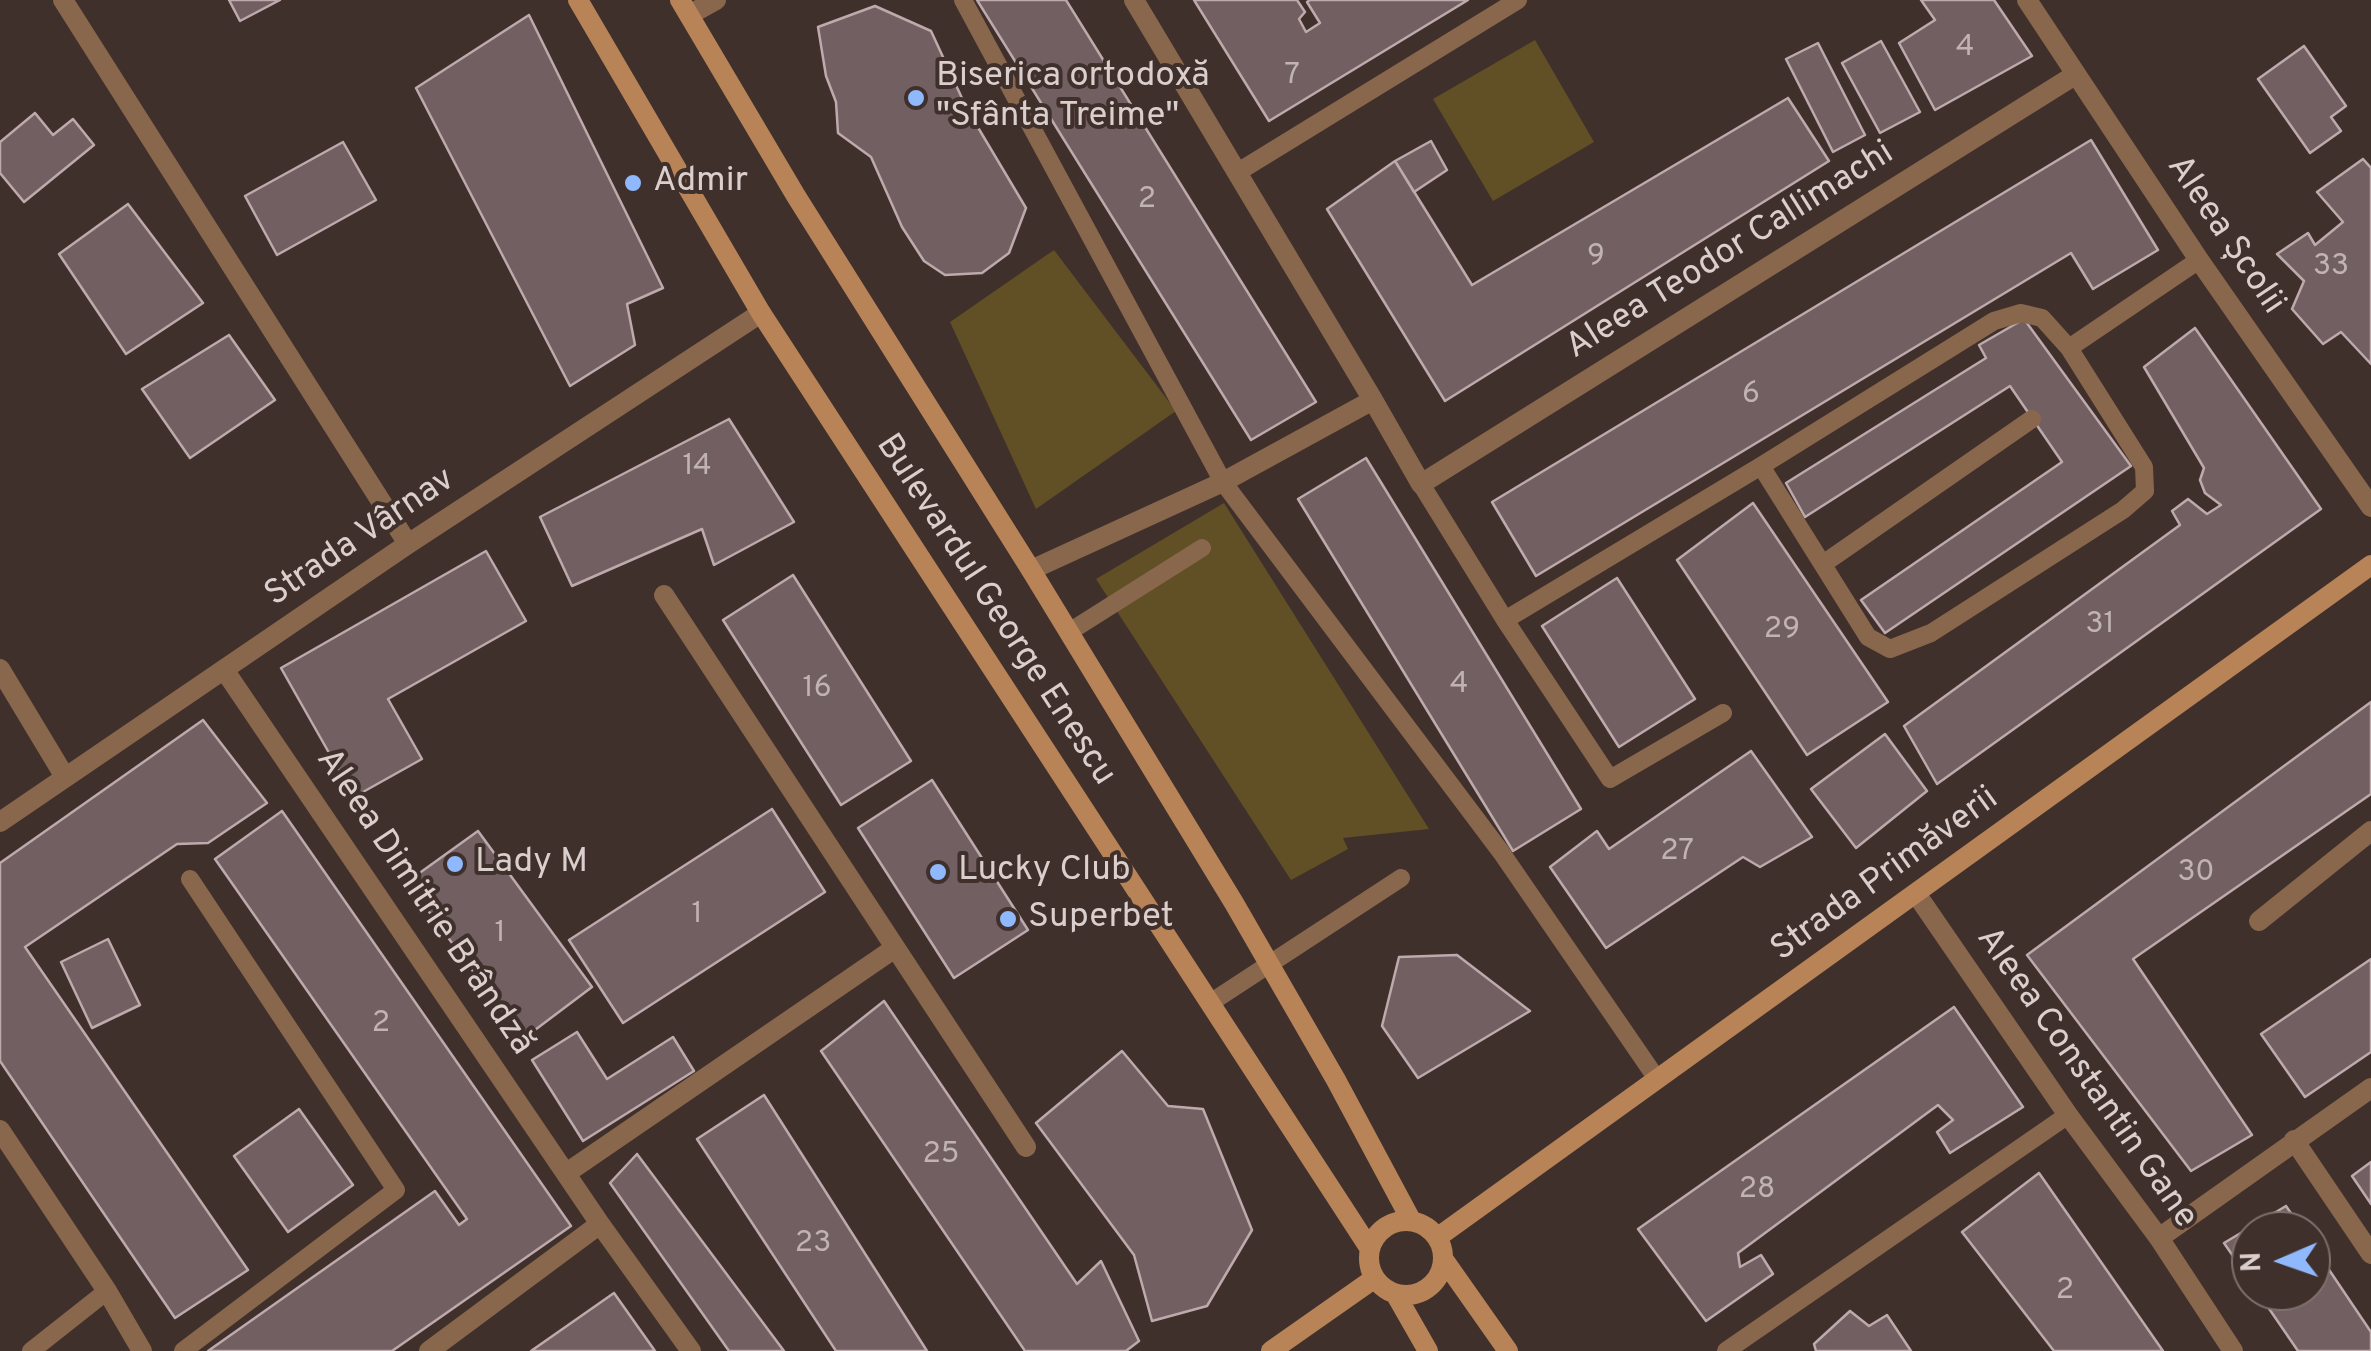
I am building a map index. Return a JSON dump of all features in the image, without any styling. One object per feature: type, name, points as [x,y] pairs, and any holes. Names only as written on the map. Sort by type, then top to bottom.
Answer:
[{"type":"main road","name":"Bulevardul George Enescu","points":[[578,0],[760,313],[1370,1249]]},
{"type":"main road","name":"Bulevardul George Enescu","points":[[685,7],[796,196],[1234,903],[1411,1220]]},
{"type":"main road","name":"Strada Primăverii","points":[[1438,1237],[2371,566]]},
{"type":"main road","points":[[1428,1351],[1396,1294],[1375,1278],[1368,1259],[1374,1239],[1390,1224],[1411,1220],[1438,1237],[1444,1260],[1508,1351]]},
{"type":"main road","points":[[1396,1294],[1419,1294],[1428,1288],[1436,1281],[1444,1260]]},
{"type":"main road","points":[[1271,1351],[1375,1278]]},
{"type":"street","points":[[63,0],[408,544]]},
{"type":"street","points":[[685,7],[716,0]]},
{"type":"street","points":[[1134,0],[1421,484]]},
{"type":"street","name":"Aleea Școlii","points":[[2028,0],[2199,260],[2371,506]]},
{"type":"street","name":"Aleea Teodor Callimachi","points":[[1421,484],[2075,75]]},
{"type":"street","name":"Strada Vârnav","points":[[0,822],[408,544],[760,313]]},
{"type":"street","points":[[1031,570],[1223,482],[1373,400]]},
{"type":"street","points":[[664,595],[1026,1147]]},
{"type":"street","points":[[0,669],[65,777]]},
{"type":"street","name":"Aleea Dimitrie Brândză","points":[[224,671],[600,1224],[691,1351]]},
{"type":"street","points":[[2259,921],[2371,831]]},
{"type":"street","name":"Aleea Constantin Gane","points":[[1917,895],[2233,1351]]},
{"type":"street","points":[[568,1172],[895,948]]},
{"type":"street","points":[[2158,1238],[2371,1088]]},
{"type":"street","points":[[0,1130],[107,1290],[142,1351]]},
{"type":"street","points":[[2294,1140],[2371,1254]]},
{"type":"street","points":[[429,1351],[600,1224]]},
{"type":"lane","points":[[963,0],[1223,482],[1501,852],[1657,1079]]},
{"type":"lane","points":[[1238,172],[1518,0]]},
{"type":"lane","points":[[2069,348],[2199,260]]},
{"type":"lane","points":[[1505,620],[1994,321],[2022,313],[2042,318],[2069,348],[2144,467],[2144,491],[2123,510],[1930,633],[1890,648],[1868,637],[1762,466]]},
{"type":"lane","points":[[1823,564],[2032,419]]},
{"type":"lane","points":[[1421,484],[1610,779],[1723,712]]},
{"type":"lane","points":[[1069,632],[1202,548]]},
{"type":"lane","points":[[1210,1003],[1401,878]]},
{"type":"lane","points":[[184,1351],[396,1190],[190,879]]},
{"type":"lane","points":[[1726,1351],[2068,1115]]},
{"type":"lane","points":[[30,1351],[107,1290]]},
{"type":"shaded area","points":[[1535,40],[1594,142],[1493,201],[1433,99]]},
{"type":"shaded area","points":[[1054,250],[1176,411],[1036,509],[950,322]]},
{"type":"shaded area","points":[[1224,503],[1429,829],[1343,838],[1348,849],[1291,880],[1096,579]]},
{"type":"building","points":[[229,0],[280,0],[240,21]]},
{"type":"building","points":[[977,0],[1066,0],[1316,402],[1251,440]]},
{"type":"building","points":[[1194,0],[1297,0],[1305,12],[1299,19],[1306,32],[1320,23],[1307,2],[1310,0],[1468,0],[1269,121]]},
{"type":"building","points":[[1921,0],[1994,0],[2032,56],[1935,110],[1899,43],[1935,20]]},
{"type":"building","points":[[875,6],[931,31],[967,109],[1026,208],[1009,253],[982,273],[945,275],[924,261],[902,227],[871,157],[838,133],[836,102],[826,76],[818,27]]},
{"type":"building","points":[[529,15],[663,288],[627,304],[635,345],[570,386],[416,88]]},
{"type":"building","points":[[1881,41],[1920,112],[1880,133],[1842,63]]},
{"type":"building","points":[[1818,43],[1865,135],[1833,152],[1786,59]]},
{"type":"building","points":[[2304,46],[2346,106],[2331,117],[2341,131],[2310,153],[2258,79]]},
{"type":"building","points":[[1788,98],[1829,161],[1445,401],[1327,209],[1395,161],[1472,285]]},
{"type":"building","points":[[35,113],[53,135],[73,119],[94,145],[24,202],[0,173],[0,142]]},
{"type":"building","points":[[2091,140],[2158,250],[2093,289],[2071,253],[1536,576],[1492,502]]},
{"type":"building","points":[[1431,141],[1447,170],[1414,192],[1395,161]]},
{"type":"building","points":[[343,142],[376,200],[277,255],[245,196]]},
{"type":"building","points":[[2363,159],[2371,168],[2371,364],[2341,332],[2323,344],[2292,309],[2304,281],[2277,254],[2308,233],[2315,245],[2343,222],[2317,192]]},
{"type":"building","points":[[128,204],[203,303],[126,354],[59,254]]},
{"type":"building","points":[[2024,319],[2131,466],[1885,633],[1861,600],[2062,462],[2010,386],[1805,517],[1786,483],[1986,358],[1979,345]]},
{"type":"building","points":[[2195,328],[2321,509],[1937,784],[1904,726],[2180,525],[2172,511],[2188,499],[2207,514],[2221,505],[2205,493],[2200,480],[2204,468],[2144,367]]},
{"type":"building","points":[[229,335],[275,400],[190,458],[142,389]]},
{"type":"building","points":[[729,419],[794,522],[714,565],[702,529],[572,586],[540,517]]},
{"type":"building","points":[[1366,458],[1581,809],[1513,851],[1298,499]]},
{"type":"building","points":[[1753,503],[1888,702],[1807,755],[1677,560]]},
{"type":"building","points":[[486,551],[526,621],[388,699],[422,759],[354,797],[281,668]]},
{"type":"building","points":[[793,575],[911,761],[841,805],[723,620]]},
{"type":"building","points":[[1617,578],[1695,699],[1619,747],[1542,626]]},
{"type":"building","points":[[2371,702],[2371,794],[2133,959],[2252,1135],[2191,1171],[2027,955]]},
{"type":"building","points":[[203,720],[267,803],[208,843],[177,844],[25,947],[248,1270],[175,1318],[0,1061],[0,863]]},
{"type":"building","points":[[1885,734],[1927,791],[1856,848],[1811,789]]},
{"type":"building","points":[[1751,751],[1812,837],[1760,867],[1743,857],[1606,948],[1550,867],[1597,831],[1609,849]]},
{"type":"building","points":[[932,780],[1028,930],[954,978],[858,828]]},
{"type":"building","points":[[772,809],[825,892],[623,1023],[569,940]]},
{"type":"building","points":[[282,811],[571,1226],[392,1351],[208,1351],[435,1191],[459,1225],[467,1219],[215,859]]},
{"type":"building","points":[[478,831],[592,987],[523,1039],[407,882]]},
{"type":"building","points":[[108,939],[140,1005],[92,1028],[61,962]]},
{"type":"building","points":[[1457,955],[1530,1011],[1418,1078],[1382,1026],[1399,957]]},
{"type":"building","points":[[2371,959],[2371,1052],[2305,1097],[2261,1034]]},
{"type":"building","points":[[884,1001],[1077,1284],[1101,1261],[1139,1341],[1126,1351],[1025,1351],[821,1051]]},
{"type":"building","points":[[1954,1007],[2023,1107],[1950,1153],[1937,1132],[1953,1120],[1938,1105],[1738,1253],[1740,1267],[1761,1255],[1773,1274],[1706,1321],[1638,1229]]},
{"type":"building","points":[[577,1032],[607,1079],[673,1037],[694,1071],[583,1141],[532,1060]]},
{"type":"building","points":[[1122,1051],[1168,1106],[1203,1109],[1252,1230],[1207,1306],[1152,1321],[1134,1255],[1036,1123]]},
{"type":"building","points":[[764,1095],[927,1351],[836,1351],[697,1139]]},
{"type":"building","points":[[299,1109],[353,1185],[288,1232],[234,1156]]},
{"type":"building","points":[[637,1154],[784,1351],[729,1351],[610,1183]]},
{"type":"building","points":[[2371,1162],[2371,1204],[2352,1176]]},
{"type":"building","points":[[2039,1173],[2163,1351],[2054,1351],[1962,1232]]},
{"type":"building","points":[[2331,1273],[2371,1332],[2371,1351],[2298,1351],[2271,1311],[2331,1311]]},
{"type":"building","points":[[614,1293],[655,1351],[531,1351]]},
{"type":"building","points":[[1850,1311],[1869,1326],[1887,1315],[1911,1351],[1816,1351],[1814,1344]]},
{"type":"place","name":"Biserica ortodoxă \"Sfânta Treime\"","points":[[916,98]]},
{"type":"place","name":"Admir","points":[[633,183]]},
{"type":"place","name":"Lady M","points":[[455,864]]},
{"type":"place","name":"Lucky Club","points":[[938,872]]},
{"type":"place","name":"Superbet","points":[[1008,919]]}]
